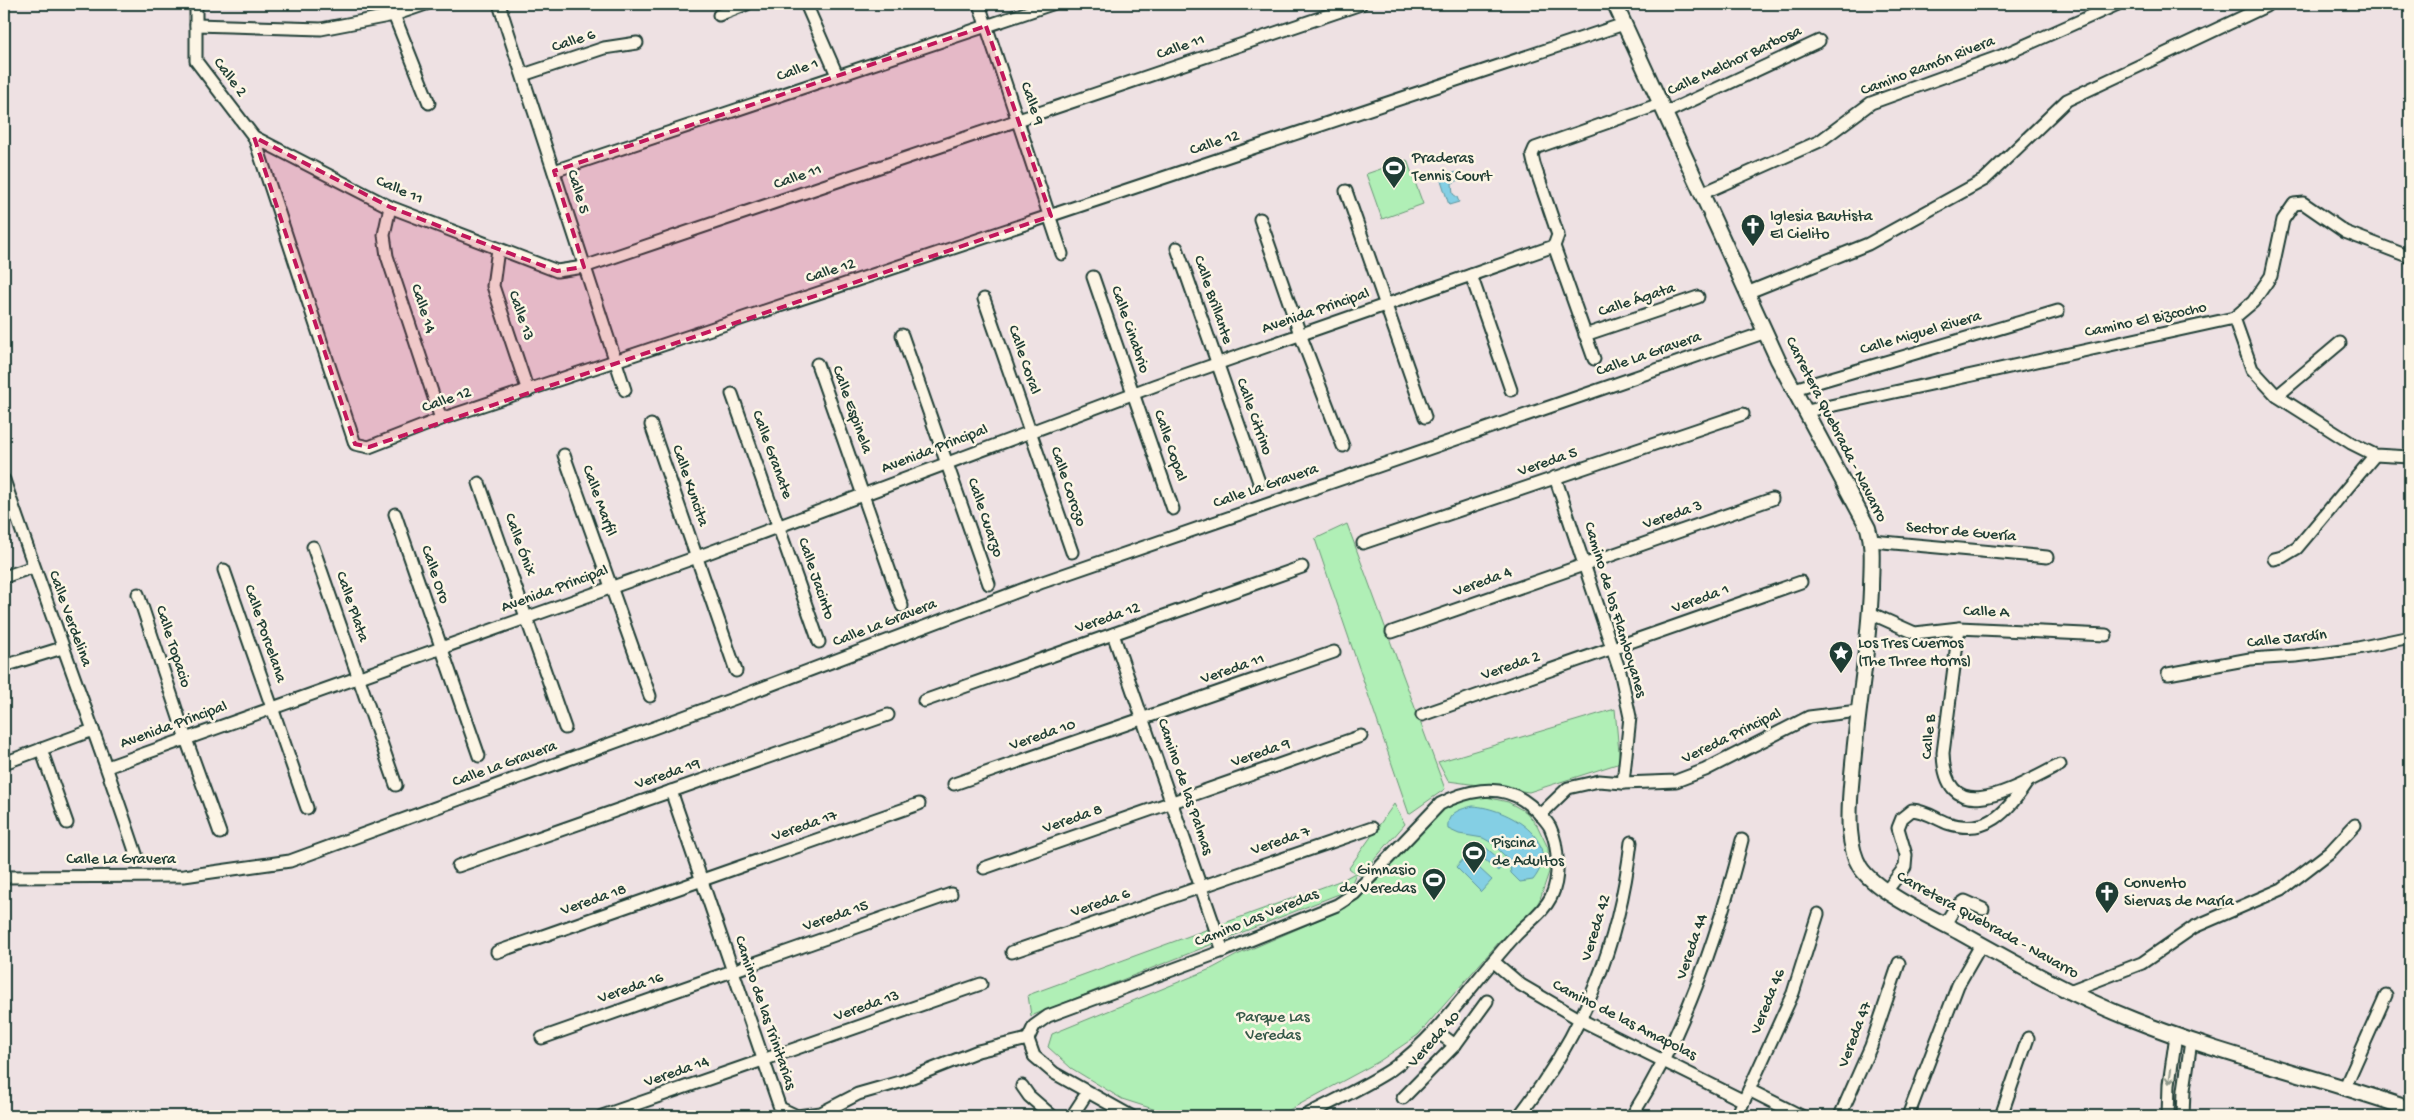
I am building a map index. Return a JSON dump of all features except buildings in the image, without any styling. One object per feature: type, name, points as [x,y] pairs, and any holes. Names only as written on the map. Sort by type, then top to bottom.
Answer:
[{"type":"street","name":"Calle 2","points":[[196,4],[196,61],[254,138]]},
{"type":"street","points":[[196,25],[321,29],[394,15],[426,4]]},
{"type":"street","name":"Calle 5","points":[[499,4],[625,390]]},
{"type":"street","points":[[719,15],[747,4]]},
{"type":"street","points":[[806,4],[837,75]]},
{"type":"street","name":"Calle 9","points":[[979,4],[1051,216],[1062,254]]},
{"type":"street","name":"Calle 1","points":[[554,171],[1052,4]]},
{"type":"street","name":"Calle 11","points":[[254,138],[390,207],[556,271],[584,267],[1361,4]]},
{"type":"street","name":"Carretera Quebrada - Navarro","points":[[1617,4],[1662,109],[1766,332],[1868,528],[1872,541],[1870,613],[1858,711],[1849,810],[1850,833],[1854,854],[1860,868],[1872,880],[1887,890],[1981,945],[2067,992],[2176,1036],[2346,1086],[2410,1110]]},
{"type":"street","name":"Camino Ramón Rivera","points":[[1701,194],[1820,141],[1871,103],[2001,56],[2118,4]]},
{"type":"street","points":[[1748,292],[1868,244],[1984,180],[2067,100],[2266,6]]},
{"type":"street","points":[[394,15],[429,103]]},
{"type":"street","name":"Calle 12","points":[[254,138],[355,444],[369,447],[441,420],[1624,24]]},
{"type":"street","name":"Calle Melchor Barbosa","points":[[1662,109],[1819,41]]},
{"type":"street","name":"Calle 6","points":[[523,76],[604,48],[637,43]]},
{"type":"street","points":[[1594,359],[1554,246],[1558,236],[1532,155],[1535,148],[1662,109]]},
{"type":"street","points":[[1346,191],[1426,417]]},
{"type":"street","name":"Camino El Bizcocho","points":[[1807,411],[2234,318],[2254,302],[2271,276],[2283,220],[2294,204],[2303,203],[2346,232],[2410,257]]},
{"type":"street","name":"Calle 14","points":[[390,207],[384,235],[387,256],[441,420]]},
{"type":"street","points":[[1260,219],[1300,334],[1343,446]]},
{"type":"street","name":"Avenida Principal","points":[[107,767],[696,557],[1134,393],[1554,246]]},
{"type":"street","name":"Calle Brillante","points":[[1177,248],[1216,364]]},
{"type":"street","name":"Calle 13","points":[[498,250],[493,286],[528,391]]},
{"type":"street","points":[[1471,275],[1511,390]]},
{"type":"street","name":"Calle Cinabrio","points":[[1093,277],[1134,393]]},
{"type":"street","name":"Calle Ágata","points":[[1585,334],[1698,298]]},
{"type":"street","name":"Calle Coral","points":[[984,299],[1030,432]]},
{"type":"street","name":"Calle Miguel Rivera","points":[[1794,389],[2058,311]]},
{"type":"street","points":[[2234,318],[2252,369],[2278,396],[2351,443],[2374,455],[2410,457]]},
{"type":"street","name":"Calle La Gravera","points":[[4,877],[184,876],[290,861],[752,692],[1040,583],[1766,332]]},
{"type":"street","name":"Calle Cuarzo","points":[[902,335],[989,584]]},
{"type":"street","points":[[2278,396],[2340,344]]},
{"type":"street","name":"Calle Espinela","points":[[817,364],[902,606]]},
{"type":"street","name":"Calle Citrino","points":[[1216,364],[1259,482]]},
{"type":"street","name":"Calle Copal","points":[[1134,393],[1173,509]]},
{"type":"street","name":"Calle Granate","points":[[732,394],[780,526]]},
{"type":"street","name":"Vereda 5","points":[[1363,543],[1744,414]]},
{"type":"street","name":"Calle Kuncita","points":[[651,425],[736,671]]},
{"type":"street","name":"Calle Corozo","points":[[1030,432],[1072,552]]},
{"type":"street","name":"Calle Marfil","points":[[564,455],[650,696]]},
{"type":"street","points":[[2274,559],[2282,557],[2297,548],[2374,455]]},
{"type":"street","name":"Camino de los Flamboyanes","points":[[1555,478],[1621,675],[1630,717],[1623,783]]},
{"type":"street","name":"Calle Verdelina","points":[[4,480],[62,648],[107,767],[137,857]]},
{"type":"street","name":"Calle Ónix","points":[[479,483],[528,617],[565,728]]},
{"type":"street","name":"Vereda 3","points":[[1584,564],[1772,499]]},
{"type":"street","name":"Calle Oro","points":[[395,514],[479,756]]},
{"type":"street","name":"Calle Jacinto","points":[[780,526],[819,642]]},
{"type":"street","name":"Sector de Guería","points":[[1872,541],[2047,557]]},
{"type":"street","name":"Calle Plata","points":[[313,547],[396,785]]},
{"type":"street","name":"Vereda 4","points":[[1392,632],[1584,564]]},
{"type":"street","points":[[4,577],[34,567]]},
{"type":"street","name":"Vereda 12","points":[[924,701],[1302,567]]},
{"type":"street","name":"Calle Porcelana","points":[[224,570],[307,808]]},
{"type":"street","name":"Vereda 1","points":[[1611,649],[1801,582]]},
{"type":"street","name":"Calle Topacio","points":[[138,594],[186,739],[220,833]]},
{"type":"street","name":"Calle A","points":[[1870,613],[1914,633],[1959,628],[2106,635]]},
{"type":"street","name":"Calle B","points":[[1959,628],[1943,753],[1944,771],[1952,789],[1969,798],[1995,796],[2060,765]]},
{"type":"street","name":"Camino de las Palmas","points":[[1113,634],[1223,951]]},
{"type":"street","name":"Calle Jardín","points":[[2168,674],[2250,659],[2296,656],[2358,648],[2410,637]]},
{"type":"street","points":[[4,666],[62,648]]},
{"type":"street","name":"Vereda 2","points":[[1422,715],[1611,649]]},
{"type":"street","name":"Vereda 11","points":[[1143,718],[1334,652]]},
{"type":"street","name":"Vereda Principal","points":[[1540,815],[1568,788],[1599,781],[1623,783],[1676,781],[1705,770],[1810,717],[1858,711]]},
{"type":"street","name":"Vereda 19","points":[[458,866],[888,715]]},
{"type":"street","name":"Vereda 10","points":[[954,784],[1143,718]]},
{"type":"street","points":[[4,763],[93,730]]},
{"type":"street","name":"Vereda 9","points":[[1172,802],[1361,736]]},
{"type":"street","points":[[41,749],[67,823]]},
{"type":"street","points":[[1887,890],[1905,867],[1906,855],[1898,828],[1902,818],[1912,810],[1924,811],[1947,823],[1973,828],[1995,820],[2015,801],[2029,780]]},
{"type":"street","name":"Camino Las Veredas","points":[[1028,1039],[1034,1026],[1048,1016],[1223,951],[1336,905],[1354,894],[1440,804],[1457,795],[1482,790],[1503,792],[1522,800],[1540,815],[1549,826],[1556,846],[1557,876],[1551,897],[1539,912],[1514,936],[1436,1031],[1390,1070],[1305,1116]]},
{"type":"street","name":"Camino de las Trinitarias","points":[[671,791],[780,1108],[797,1116],[821,1113],[858,1094],[900,1082],[978,1051],[1028,1039]]},
{"type":"street","name":"Vereda 8","points":[[984,868],[1172,802]]},
{"type":"street","name":"Vereda 17","points":[[702,880],[919,804]]},
{"type":"street","points":[[2067,992],[2142,963],[2194,927],[2282,889],[2330,852],[2355,825]]},
{"type":"street","name":"Vereda 7","points":[[1201,887],[1372,828]]},
{"type":"street","name":"Vereda 44","points":[[1632,1116],[1663,1061],[1699,982],[1727,898],[1742,840]]},
{"type":"street","name":"Vereda 42","points":[[1519,1116],[1548,1078],[1581,1020],[1610,949],[1626,886],[1631,842]]},
{"type":"street","name":"Vereda 18","points":[[497,952],[702,880]]},
{"type":"street","name":"Vereda 6","points":[[1012,952],[1201,887]]},
{"type":"street","name":"Vereda 15","points":[[732,971],[951,894]]},
{"type":"street","points":[[1945,924],[1955,908],[1965,901],[1983,909]]},
{"type":"street","name":"Vereda 46","points":[[1737,1116],[1792,993],[1818,914]]},
{"type":"street","points":[[1908,1116],[1958,985],[1981,945]]},
{"type":"street","name":"Camino de las Amapolas","points":[[1494,962],[1521,985],[1581,1020],[1663,1061],[1747,1096],[1802,1116]]},
{"type":"street","name":"Vereda 47","points":[[1840,1116],[1871,1046],[1899,963]]},
{"type":"street","name":"Vereda 16","points":[[542,1038],[732,971]]},
{"type":"street","name":"Vereda 13","points":[[763,1060],[981,984]]},
{"type":"street","points":[[2346,1086],[2386,995]]},
{"type":"street","name":"Vereda 40","points":[[1403,1098],[1455,1045],[1488,1001]]},
{"type":"street","points":[[1436,1031],[1455,1045]]},
{"type":"street","points":[[2168,1116],[2169,1084],[2176,1036]]},
{"type":"street","points":[[2000,1116],[2028,1038]]},
{"type":"street","points":[[1028,1039],[1034,1056],[1054,1073],[1131,1116]]},
{"type":"street","points":[[2184,1116],[2184,1090],[2191,1041]]},
{"type":"street","name":"Vereda 14","points":[[602,1116],[763,1060]]},
{"type":"street","points":[[1022,1086],[1029,1096],[1052,1116]]},
{"type":"street","points":[[1072,1116],[1087,1093]]},
{"type":"highlighted area","points":[[986,26],[1051,216],[369,447],[355,444],[254,137],[390,207],[557,271],[584,267],[554,171]]},
{"type":"green space","name":"Praderas Tennis Court","points":[[1407,160],[1423,204],[1382,219],[1366,174]]},
{"type":"green space","points":[[1347,524],[1445,789],[1409,814],[1315,539]]},
{"type":"green space","points":[[1615,709],[1620,763],[1529,792],[1448,781],[1438,762]]},
{"type":"green space","name":"Parque Las Veredas","points":[[1486,797],[1508,802],[1526,812],[1537,825],[1548,848],[1549,872],[1540,899],[1534,911],[1499,942],[1418,1035],[1378,1062],[1278,1116],[1175,1116],[1122,1099],[1071,1068],[1048,1047],[1052,1034],[1213,968],[1237,955],[1346,908],[1377,881],[1439,810],[1463,798]]},
{"type":"green space","points":[[1394,804],[1405,824],[1360,876],[1356,873],[1349,890],[1031,1016],[1028,995],[1342,880],[1355,873],[1349,868]]},
{"type":"water","points":[[1457,172],[1459,180],[1452,183],[1453,194],[1459,202],[1449,205],[1440,177]]},
{"type":"water","points":[[1473,806],[1487,808],[1515,820],[1528,829],[1537,840],[1542,852],[1541,865],[1533,880],[1520,882],[1511,873],[1509,860],[1492,843],[1483,838],[1459,834],[1448,829],[1449,819],[1452,815],[1459,810]]},
{"type":"water","points":[[1484,846],[1504,863],[1498,871],[1478,854]]},
{"type":"water","name":"Piscina de Adultos","points":[[1466,856],[1492,880],[1481,892],[1456,867]]},
{"type":"place","name":"Praderas Tennis Court","points":[[1394,189]]},
{"type":"place","name":"Iglesia Bautista El Cielito","points":[[1753,247]]},
{"type":"place","name":"Los Tres Cuernos (The Three Horns)","points":[[1841,674]]},
{"type":"place","name":"Piscina de Adultos","points":[[1474,874]]},
{"type":"place","name":"Gimnasio de Veredas","points":[[1434,901]]},
{"type":"place","name":"Convento Siervas de María","points":[[2107,914]]}]
